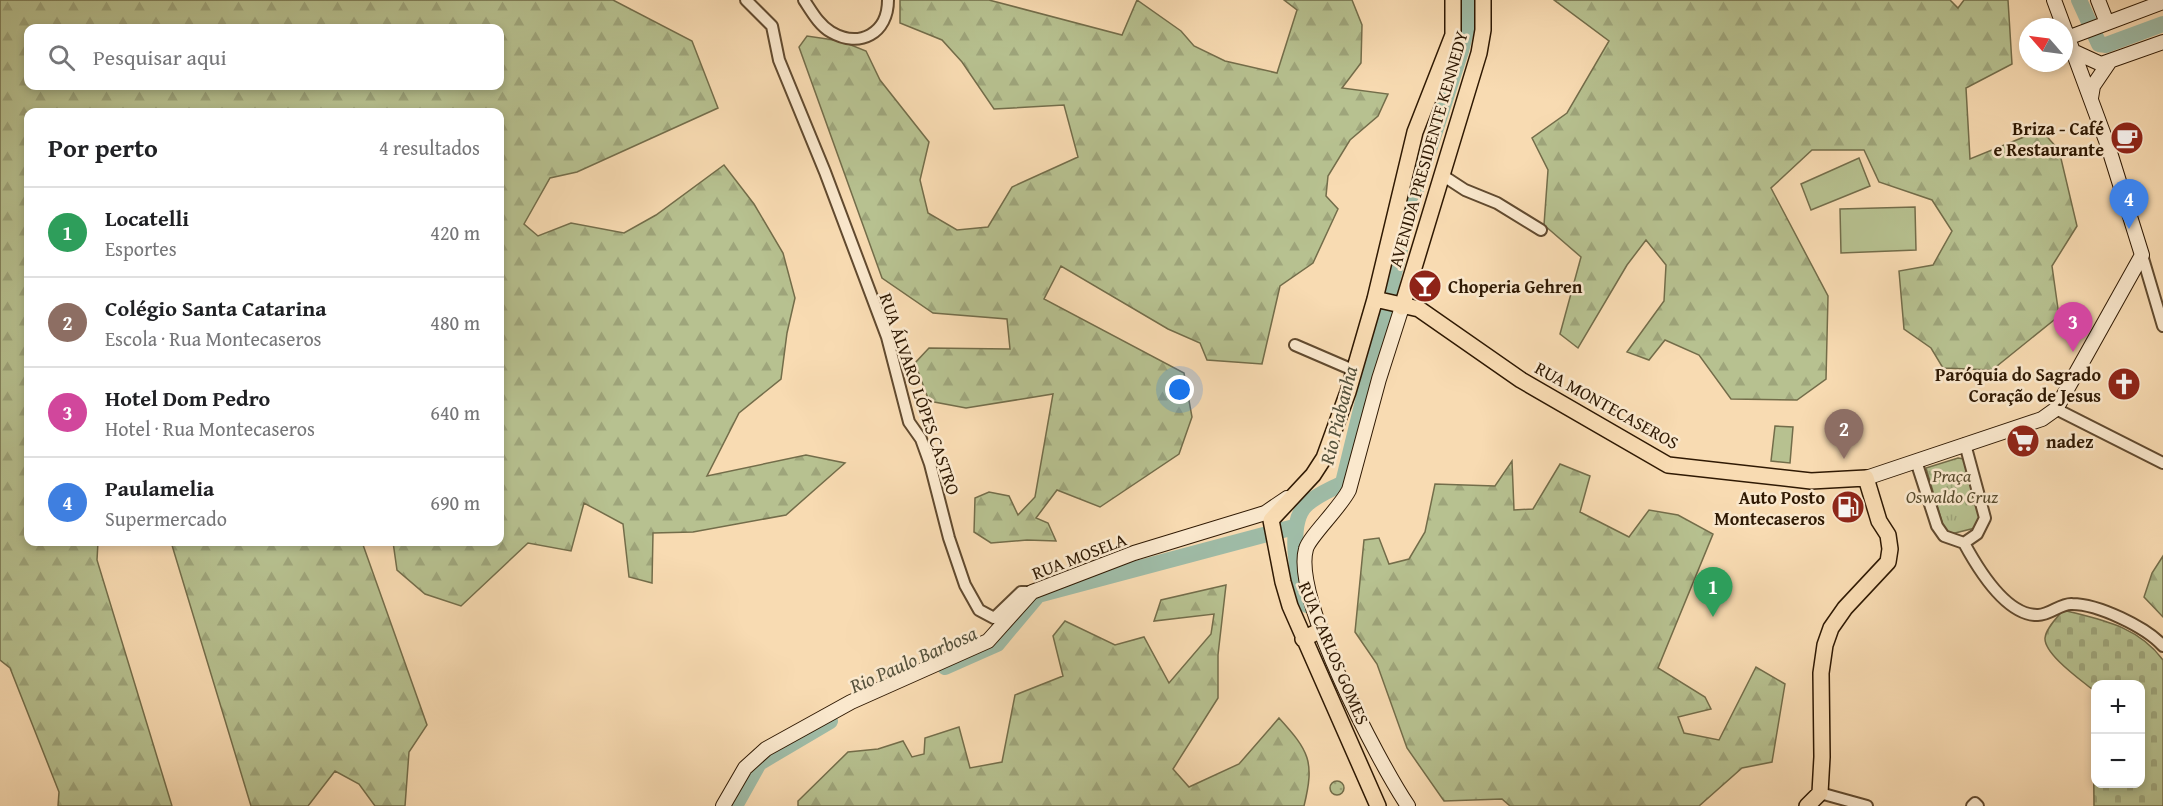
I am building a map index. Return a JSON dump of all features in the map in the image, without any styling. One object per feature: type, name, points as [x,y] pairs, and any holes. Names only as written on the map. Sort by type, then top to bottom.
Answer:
[{"type":"main road","name":"AVENIDA PRESIDENTE KENNEDY","points":[[1268,517],[1313,475],[1324,458],[1348,392],[1375,299],[1415,132],[1453,34],[1453,0]]},
{"type":"main road","name":"AVENIDA PRESIDENTE KENNEDY","points":[[1402,307],[1479,53],[1483,30],[1483,0]]},
{"type":"main road","points":[[2054,0],[2075,36],[2075,52],[2142,255],[2056,409]]},
{"type":"main road","points":[[2098,0],[2105,23]]},
{"type":"main road","points":[[2075,36],[2163,2]]},
{"type":"main road","points":[[2075,52],[2093,62],[2110,62],[2163,42]]},
{"type":"main road","points":[[2091,98],[2093,86],[2110,62]]},
{"type":"main road","name":"RUA MONTECASEROS","points":[[1375,299],[1402,307],[1419,309],[1521,380],[1668,465],[1811,481],[1866,478],[2042,419],[2056,409]]},
{"type":"main road","points":[[1402,307],[1379,379],[1349,490],[1341,506],[1306,547],[1304,574],[1311,607],[1321,630],[1389,778],[1408,806]]},
{"type":"main road","points":[[1807,806],[1820,793],[1821,673],[1825,645],[1831,628],[1845,608],[1888,562],[1890,549],[1888,534],[1879,521],[1866,478]]},
{"type":"main road","name":"RUA MOSELA","points":[[723,806],[745,768],[766,749],[851,702],[988,640],[1032,592],[1134,553],[1268,517]]},
{"type":"main road","name":"RUA CARLOS GOMES","points":[[1268,517],[1283,582],[1303,639],[1378,806]]},
{"type":"main road","points":[[1303,639],[1321,630]]},
{"type":"street","name":"RUA ÁLVARO LÓPES CASTRO","points":[[746,0],[772,26],[779,60],[825,172],[887,337],[909,422],[921,439],[957,562],[972,600],[979,610],[994,618],[1021,592],[1032,592]]},
{"type":"street","points":[[804,0],[820,23],[830,32],[857,40],[868,38],[878,31],[888,12],[888,0]]},
{"type":"street","points":[[1442,175],[1465,190],[1497,203],[1541,230]]},
{"type":"street","points":[[2142,255],[2163,326]]},
{"type":"street","points":[[1295,345],[1353,370]]},
{"type":"street","points":[[2056,409],[2163,463]]},
{"type":"street","points":[[1964,543],[1977,534],[1985,518],[1965,444]]},
{"type":"street","points":[[1917,461],[1937,526],[1944,536],[1964,543],[1988,581],[2005,600],[2020,610],[2037,615],[2070,603],[2092,607],[2146,632],[2163,646]]},
{"type":"street","points":[[1820,793],[1868,806]]},
{"type":"street","points":[[1972,806],[1975,803],[1978,806]]},
{"type":"green space","points":[[0,0],[613,0],[692,41],[718,108],[577,172],[550,178],[524,224],[538,236],[571,223],[624,233],[656,215],[724,165],[754,204],[783,253],[795,298],[787,333],[781,379],[739,413],[707,476],[806,455],[845,463],[786,515],[693,532],[653,533],[652,583],[629,577],[623,524],[584,503],[571,551],[528,543],[461,606],[425,594],[397,570],[394,546],[504,546],[504,108],[24,108],[24,546],[98,546],[97,560],[172,806],[58,806],[59,792],[10,668],[0,660]]},
{"type":"green space","points":[[900,0],[989,0],[1122,35],[1137,0],[1181,31],[1194,46],[1225,61],[1277,73],[1297,10],[1284,0],[1352,0],[1362,25],[1361,63],[1342,88],[1388,94],[1378,116],[1350,140],[1328,176],[1326,196],[1338,209],[1313,263],[1280,286],[1262,364],[1207,360],[1200,343],[1168,329],[1061,266],[1044,299],[1184,373],[1192,417],[1179,454],[1100,507],[1057,490],[1036,518],[1048,523],[1056,541],[1027,540],[991,543],[974,532],[975,498],[989,492],[1009,496],[1018,515],[1035,497],[1053,394],[966,408],[929,401],[915,363],[929,348],[1010,349],[1007,319],[933,313],[882,278],[799,47],[807,36],[841,41],[866,51],[880,80],[929,142],[920,180],[928,213],[957,230],[988,227],[1012,187],[1078,157],[1064,105],[994,109],[962,62],[942,40],[900,23]]},
{"type":"green space","points":[[1554,0],[1950,0],[1958,8],[1964,0],[2008,0],[2012,64],[1966,88],[1970,159],[2041,130],[2059,150],[2077,226],[2052,266],[2059,316],[1992,370],[1943,368],[1931,348],[1904,329],[1899,271],[1933,265],[1952,231],[1932,200],[1879,182],[1864,150],[1812,150],[1771,188],[1828,296],[1826,379],[1797,400],[1731,399],[1699,355],[1665,340],[1649,360],[1627,352],[1664,301],[1666,265],[1646,240],[1627,265],[1578,348],[1560,334],[1581,257],[1544,225],[1548,170],[1532,138],[1567,113],[1609,41]]},
{"type":"green space","points":[[1859,158],[1870,186],[1811,210],[1801,184]]},
{"type":"green space","points":[[1915,207],[1916,250],[1841,253],[1840,209]]},
{"type":"green space","points":[[1775,426],[1793,427],[1790,463],[1771,461]]},
{"type":"green space","name":"Praça Oswaldo Cruz","points":[[1958,458],[1964,459],[1980,516],[1975,528],[1951,534],[1945,532],[1926,468]]},
{"type":"green space","points":[[1512,461],[1514,510],[1533,509],[1560,464],[1590,476],[1580,512],[1629,537],[1649,510],[1678,515],[1713,534],[1658,668],[1705,697],[1711,709],[1678,717],[1684,733],[1719,740],[1756,667],[1785,684],[1772,762],[1742,768],[1699,806],[1510,806],[1502,799],[1444,801],[1407,748],[1377,664],[1355,632],[1364,540],[1379,538],[1389,564],[1409,559],[1425,532],[1435,484],[1495,486]]},
{"type":"green space","points":[[172,546],[363,546],[427,725],[409,752],[405,806],[375,806],[359,784],[335,771],[308,806],[251,806]]},
{"type":"green space","points":[[2163,556],[2163,617],[2144,597],[2152,573]]},
{"type":"green space","points":[[1226,585],[1218,655],[1218,698],[1173,769],[1189,787],[1239,764],[1279,718],[1297,739],[1307,758],[1309,778],[1304,806],[798,806],[798,801],[848,752],[878,749],[903,741],[912,757],[924,754],[925,738],[959,727],[970,768],[1002,762],[1015,695],[1063,676],[1053,636],[1065,621],[1115,645],[1144,637],[1169,683],[1211,634],[1214,614],[1154,621],[1161,600]]},
{"type":"green space","points":[[2063,610],[2092,617],[2131,632],[2153,648],[2163,660],[2163,806],[2094,806],[2094,788],[2145,788],[2145,680],[2091,680],[2091,688],[2050,651],[2045,638]]},
{"type":"green space","points":[[1337,781],[1342,783],[1344,788],[1342,793],[1337,795],[1332,793],[1330,788],[1332,783]]},
{"type":"waterway","name":"Rio Piabanha","points":[[1307,605],[1297,568],[1295,538],[1297,525],[1300,514],[1310,501],[1343,483],[1410,208],[1461,51],[1467,27],[1469,0]]},
{"type":"waterway","points":[[2079,0],[2099,44],[2106,45],[2163,24]]},
{"type":"waterway","name":"Rio Paulo Barbosa","points":[[945,667],[997,644],[1038,595],[1294,527]]},
{"type":"waterway","name":"Rio Paulo Barbosa","points":[[735,806],[759,763],[830,721]]},
{"type":"place","name":"Briza - Café e Restaurante","points":[[2127,138]]},
{"type":"place","name":"Paulamelia","points":[[2129,229]]},
{"type":"place","name":"Choperia Gehren","points":[[1425,286]]},
{"type":"place","name":"Hotel Dom Pedro","points":[[2073,352]]},
{"type":"place","name":"Paróquia do Sagrado Coração de Jesus","points":[[2124,384]]},
{"type":"place","name":"nadez","points":[[2023,441]]},
{"type":"place","name":"Colégio Santa Catarina","points":[[1844,459]]},
{"type":"place","name":"Auto Posto Montecaseros","points":[[1848,507]]},
{"type":"place","name":"Locatelli","points":[[1713,617]]}]
